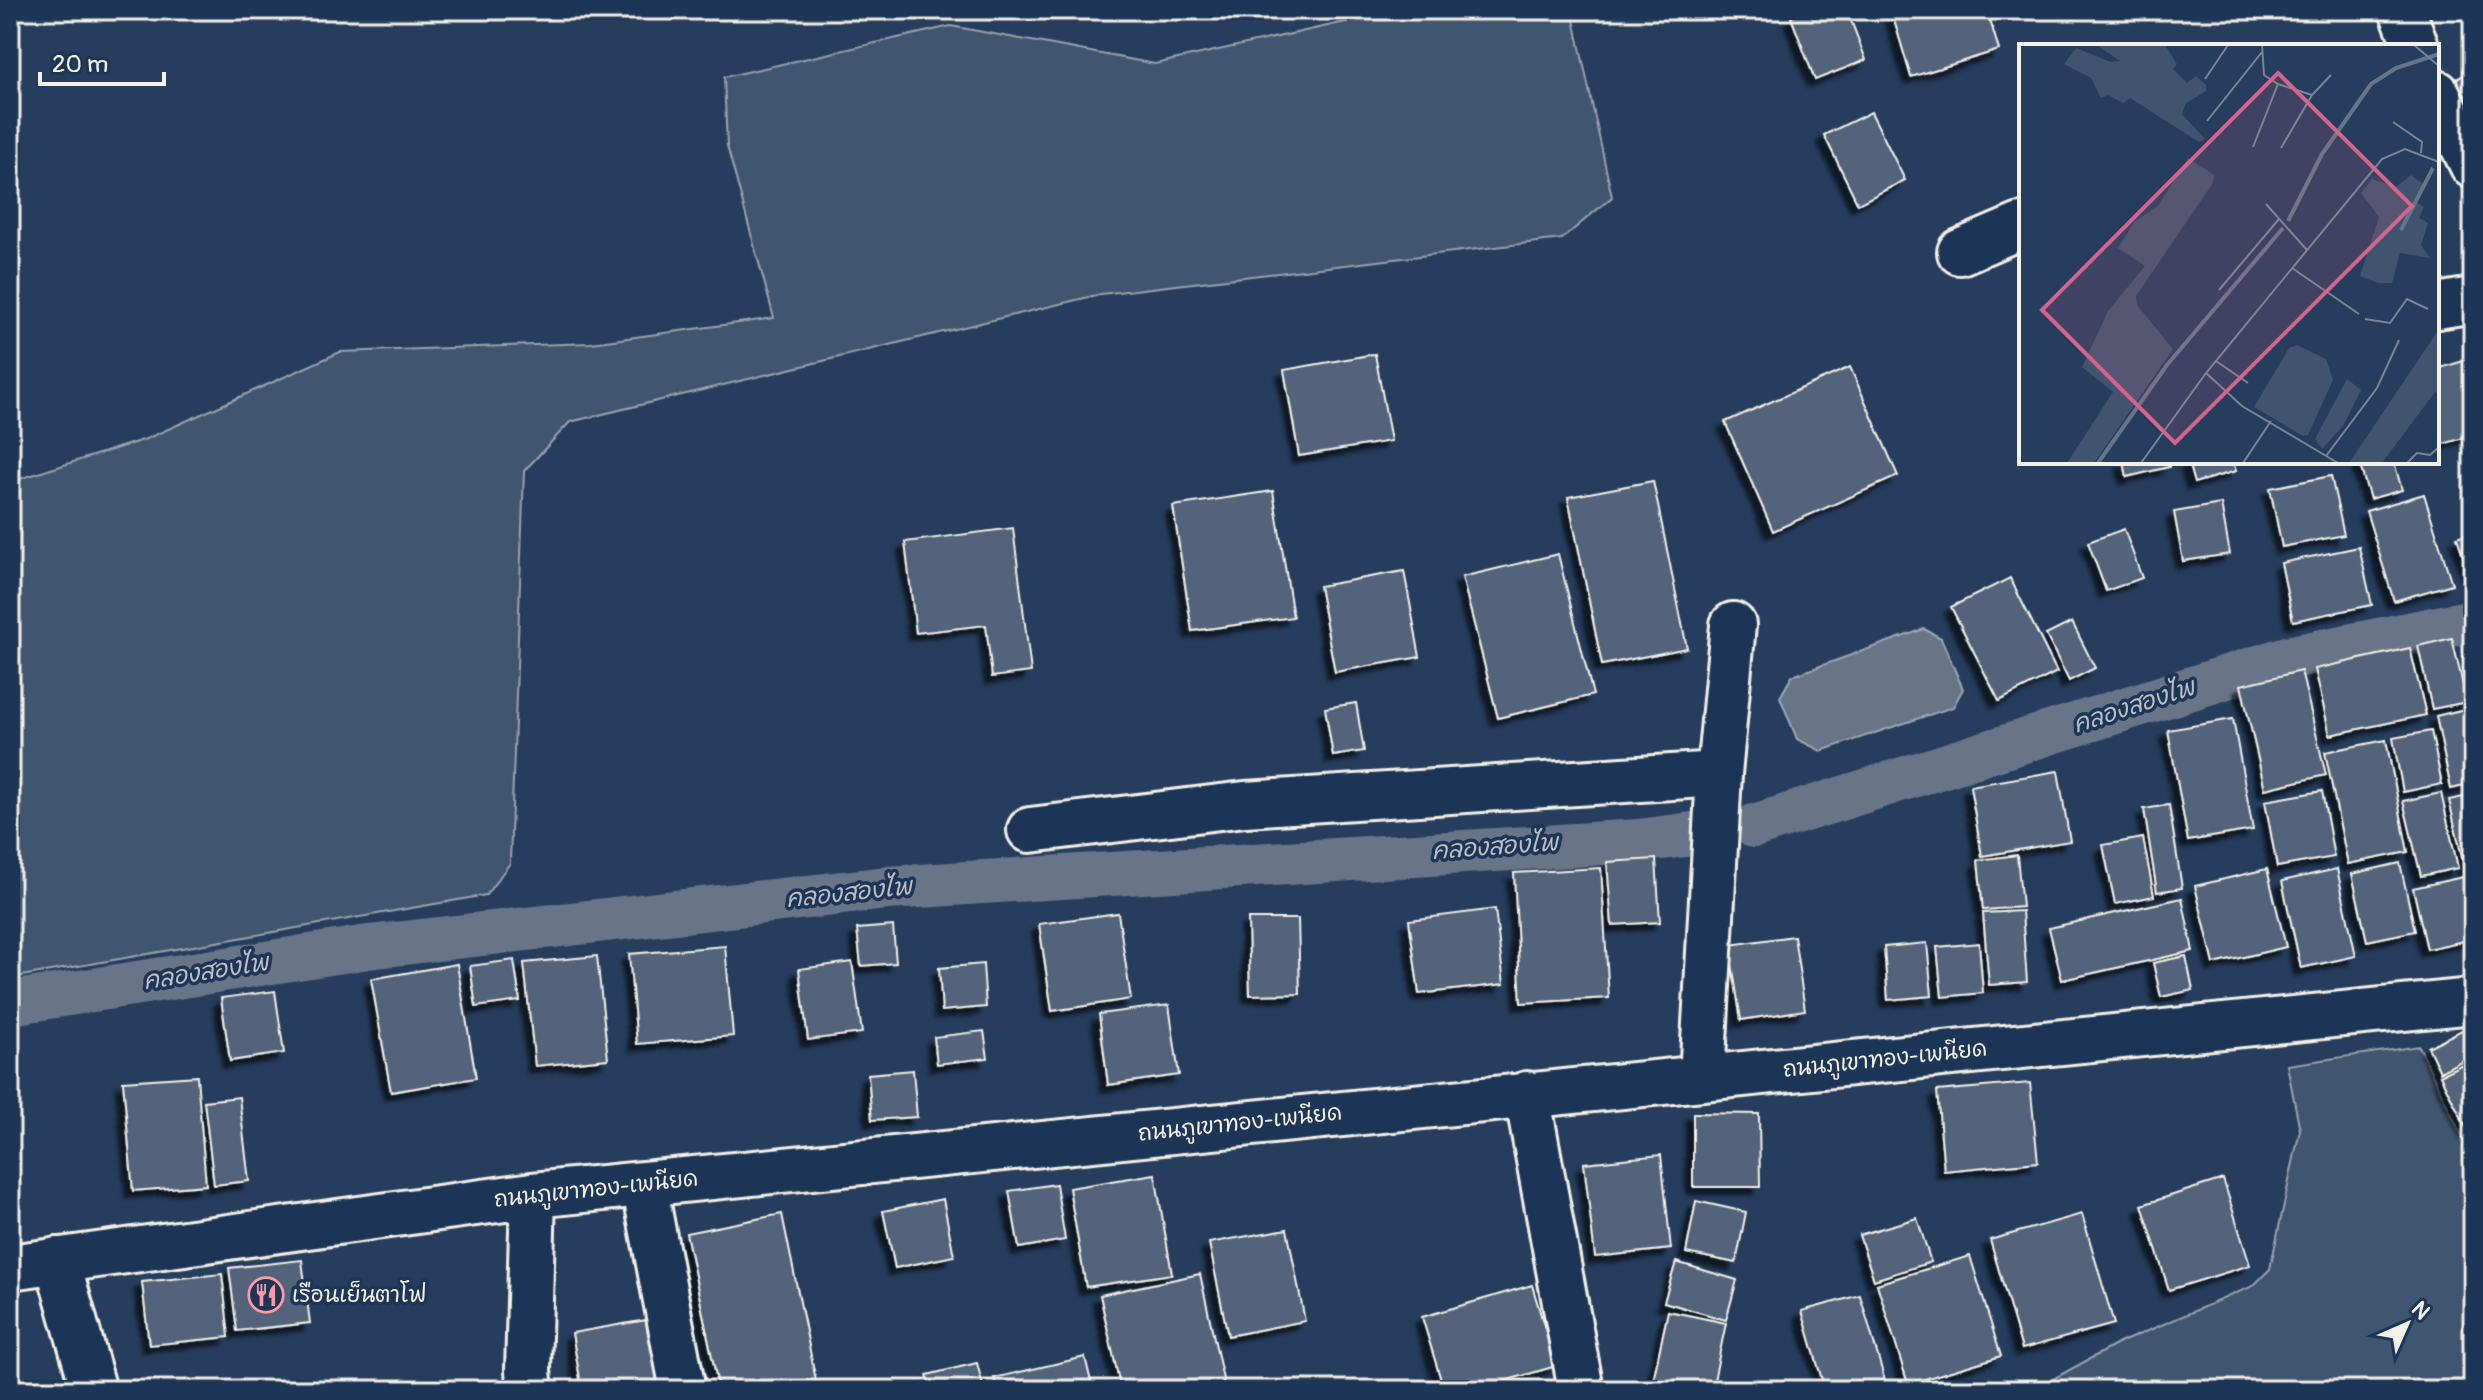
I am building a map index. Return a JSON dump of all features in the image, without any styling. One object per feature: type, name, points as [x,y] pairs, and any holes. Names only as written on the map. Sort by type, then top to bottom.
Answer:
[{"type":"street","points":[[2402,10],[2415,44]]},
{"type":"street","points":[[2439,97],[2473,166]]},
{"type":"street","points":[[1960,252],[2019,227]]},
{"type":"street","points":[[2439,306],[2473,300]]},
{"type":"street","points":[[1702,1077],[1719,774],[1733,625]]},
{"type":"street","points":[[1030,830],[1245,804],[1719,774]]},
{"type":"street","name":"ถนนภูเขาทอง-เพนียด","points":[[10,1267],[533,1195],[2473,1001]]},
{"type":"street","points":[[1527,1094],[1581,1390]]},
{"type":"street","points":[[644,1184],[683,1390]]},
{"type":"street","points":[[530,1390],[533,1195]]},
{"type":"street","points":[[57,1260],[92,1384]]},
{"type":"shaded area","points":[[1400,10],[1572,10],[1612,197],[1562,239],[1101,294],[570,422],[524,471],[510,863],[486,895],[10,978],[10,482],[146,439],[340,352],[591,343],[774,318],[727,146],[724,77],[951,26],[1155,64]]},
{"type":"shaded area","points":[[1924,629],[1941,638],[1963,689],[1953,707],[1821,751],[1797,739],[1780,697],[1792,676]]},
{"type":"shaded area","points":[[2419,1046],[2473,1159],[2473,1390],[2033,1390],[2117,1344],[2253,1286],[2270,1269],[2300,1130],[2287,1065]]},
{"type":"building","points":[[1810,10],[1847,10],[1866,60],[1815,80],[1791,17]]},
{"type":"building","points":[[1891,10],[1987,10],[1999,50],[1911,77]]},
{"type":"building","points":[[2473,70],[2473,110],[2468,113],[2451,82]]},
{"type":"building","points":[[1871,112],[1905,180],[1858,204],[1824,135]]},
{"type":"building","points":[[1375,354],[1391,441],[1299,456],[1284,370]]},
{"type":"building","points":[[2470,359],[2473,369],[2473,435],[2439,445],[2439,368]]},
{"type":"building","points":[[1850,367],[1898,476],[1773,531],[1725,422]]},
{"type":"building","points":[[2124,464],[2168,464],[2169,467],[2127,477]]},
{"type":"building","points":[[2189,464],[2234,464],[2236,471],[2194,483]]},
{"type":"building","points":[[2360,464],[2395,464],[2402,490],[2370,499]]},
{"type":"building","points":[[2331,476],[2344,535],[2282,547],[2270,488]]},
{"type":"building","points":[[1653,481],[1687,648],[1602,665],[1568,497]]},
{"type":"building","points":[[1273,491],[1293,617],[1192,631],[1173,506]]},
{"type":"building","points":[[2424,494],[2452,584],[2394,601],[2366,511]]},
{"type":"building","points":[[2221,504],[2230,554],[2183,561],[2174,512]]},
{"type":"building","points":[[1013,528],[1031,672],[992,677],[986,625],[916,633],[905,542]]},
{"type":"building","points":[[2124,529],[2142,578],[2106,591],[2088,542]]},
{"type":"building","points":[[2473,531],[2473,582],[2472,582],[2457,537]]},
{"type":"building","points":[[2359,547],[2372,605],[2293,621],[2281,563]]},
{"type":"building","points":[[1558,554],[1593,695],[1498,718],[1462,577]]},
{"type":"building","points":[[1404,571],[1420,657],[1335,672],[1319,586]]},
{"type":"building","points":[[2010,578],[2057,672],[1999,701],[1951,607]]},
{"type":"building","points":[[2072,622],[2095,668],[2069,681],[2046,635]]},
{"type":"building","points":[[2452,638],[2467,702],[2432,709],[2418,646]]},
{"type":"building","points":[[2410,648],[2426,715],[2330,735],[2315,669]]},
{"type":"building","points":[[2301,671],[2326,775],[2265,789],[2241,685]]},
{"type":"building","points":[[1356,703],[1364,751],[1333,756],[1325,708]]},
{"type":"building","points":[[2473,707],[2473,784],[2451,789],[2436,716]]},
{"type":"building","points":[[2233,719],[2253,830],[2188,841],[2168,730]]},
{"type":"building","points":[[2431,731],[2442,784],[2403,792],[2393,738]]},
{"type":"building","points":[[2386,740],[2408,852],[2348,864],[2325,752]]},
{"type":"building","points":[[2058,771],[2070,841],[1982,856],[1970,786]]},
{"type":"building","points":[[2322,791],[2334,857],[2277,867],[2265,801]]},
{"type":"building","points":[[2441,793],[2458,868],[2421,876],[2403,801]]},
{"type":"building","points":[[2473,795],[2473,868],[2465,870],[2449,800]]},
{"type":"building","points":[[2169,805],[2182,888],[2157,892],[2144,809]]},
{"type":"building","points":[[2143,838],[2154,896],[2115,904],[2103,845]]},
{"type":"building","points":[[2017,855],[2022,907],[1983,910],[1978,860]]},
{"type":"building","points":[[1656,859],[1660,922],[1612,925],[1607,862]]},
{"type":"building","points":[[2400,863],[2415,931],[2367,941],[2352,874]]},
{"type":"building","points":[[1601,868],[1609,998],[1521,1003],[1514,873]]},
{"type":"building","points":[[2267,869],[2286,947],[2214,964],[2195,886]]},
{"type":"building","points":[[2337,869],[2356,956],[2301,968],[2282,881]]},
{"type":"building","points":[[2463,877],[2473,920],[2473,939],[2427,949],[2413,888]]},
{"type":"building","points":[[2182,898],[2193,951],[2062,980],[2049,928]]},
{"type":"building","points":[[1495,909],[1504,984],[1419,994],[1409,920]]},
{"type":"building","points":[[2022,911],[2027,982],[1989,985],[1983,913]]},
{"type":"building","points":[[1118,913],[1131,999],[1052,1011],[1039,924]]},
{"type":"building","points":[[1248,919],[1298,919],[1300,994],[1250,995]]},
{"type":"building","points":[[893,926],[896,963],[861,966],[857,929]]},
{"type":"building","points":[[1794,936],[1805,1010],[1741,1020],[1729,945]]},
{"type":"building","points":[[1927,943],[1932,996],[1888,1000],[1884,947]]},
{"type":"building","points":[[1979,943],[1983,993],[1942,997],[1937,947]]},
{"type":"building","points":[[725,946],[733,1036],[637,1044],[629,954]]},
{"type":"building","points":[[597,956],[608,1059],[535,1066],[524,963]]},
{"type":"building","points":[[2186,956],[2193,990],[2161,997],[2153,963]]},
{"type":"building","points":[[514,960],[520,1001],[476,1007],[470,966]]},
{"type":"building","points":[[852,962],[862,1033],[808,1040],[799,969]]},
{"type":"building","points":[[457,964],[476,1078],[391,1092],[371,979]]},
{"type":"building","points":[[983,964],[986,1007],[942,1011],[939,968]]},
{"type":"building","points":[[275,991],[284,1053],[230,1061],[221,998]]},
{"type":"building","points":[[1169,1005],[1179,1075],[1108,1085],[1099,1014]]},
{"type":"building","points":[[2468,1027],[2473,1038],[2473,1055],[2440,1072],[2428,1047]]},
{"type":"building","points":[[984,1031],[988,1058],[937,1064],[934,1037]]},
{"type":"building","points":[[2473,1059],[2473,1141],[2440,1075]]},
{"type":"building","points":[[913,1070],[917,1117],[872,1120],[868,1074]]},
{"type":"building","points":[[197,1076],[206,1185],[133,1191],[123,1081]]},
{"type":"building","points":[[2030,1083],[2038,1162],[1944,1171],[1937,1091]]},
{"type":"building","points":[[239,1097],[249,1181],[214,1185],[204,1101]]},
{"type":"building","points":[[1693,1113],[1759,1114],[1760,1187],[1693,1187]]},
{"type":"building","points":[[1661,1155],[1671,1249],[1595,1257],[1584,1163]]},
{"type":"building","points":[[1155,1174],[1172,1274],[1086,1287],[1069,1188]]},
{"type":"building","points":[[2223,1179],[2250,1265],[2169,1290],[2142,1205]]},
{"type":"building","points":[[1056,1184],[1065,1240],[1019,1248],[1009,1191]]},
{"type":"building","points":[[943,1199],[954,1256],[895,1268],[883,1211]]},
{"type":"building","points":[[1696,1201],[1746,1212],[1736,1263],[1686,1253]]},
{"type":"building","points":[[782,1214],[818,1390],[719,1390],[686,1233]]},
{"type":"building","points":[[2082,1214],[2114,1324],[2022,1349],[1990,1240]]},
{"type":"building","points":[[1917,1218],[1931,1262],[1874,1280],[1859,1235]]},
{"type":"building","points":[[1287,1229],[1305,1321],[1228,1336],[1209,1243]]},
{"type":"building","points":[[1970,1256],[2001,1356],[1908,1384],[1877,1284]]},
{"type":"building","points":[[302,1260],[310,1323],[237,1331],[229,1268]]},
{"type":"building","points":[[1676,1262],[1737,1280],[1726,1320],[1664,1302]]},
{"type":"building","points":[[222,1274],[229,1337],[149,1345],[142,1282]]},
{"type":"building","points":[[1200,1274],[1224,1384],[1197,1390],[1121,1390],[1100,1295]]},
{"type":"building","points":[[1532,1285],[1556,1366],[1474,1390],[1444,1390],[1422,1317]]},
{"type":"building","points":[[1860,1295],[1886,1384],[1865,1390],[1825,1390],[1802,1311]]},
{"type":"building","points":[[1668,1311],[1726,1323],[1712,1390],[1651,1390]]},
{"type":"building","points":[[652,1319],[664,1390],[582,1390],[572,1333]]},
{"type":"building","points":[[1085,1357],[1093,1390],[997,1390],[994,1378]]},
{"type":"building","points":[[977,1363],[984,1390],[931,1390],[927,1375]]},
{"type":"waterway","name":"คลองสองไพ","points":[[1754,826],[2287,658],[2473,621]]},
{"type":"waterway","name":"คลองสองไพ","points":[[10,1003],[368,947],[887,888],[1638,841],[1693,834]]},
{"type":"place","name":"เรือนเย็นตาโฟ","points":[[266,1295]]}]
